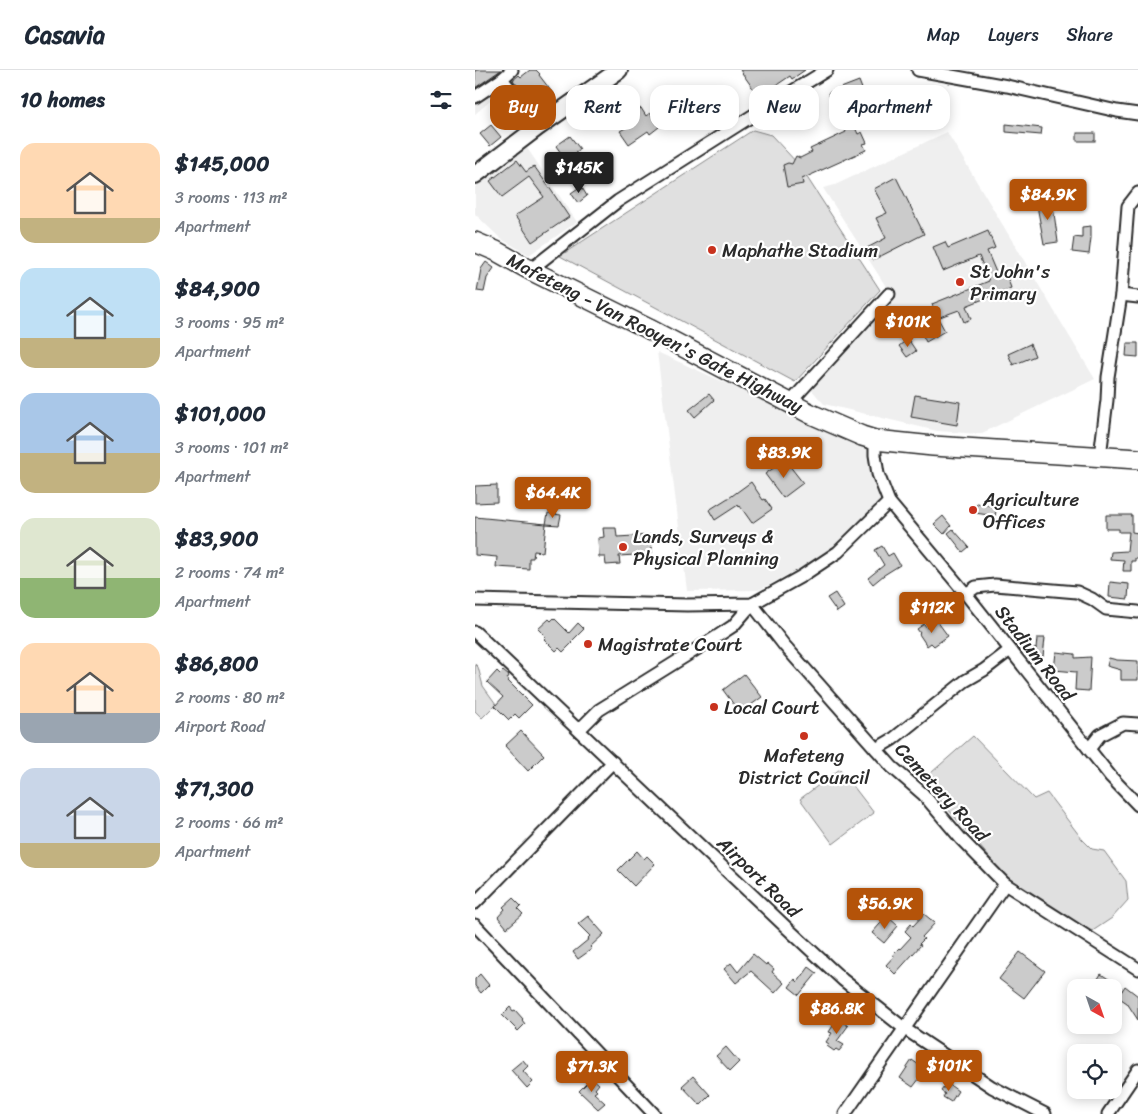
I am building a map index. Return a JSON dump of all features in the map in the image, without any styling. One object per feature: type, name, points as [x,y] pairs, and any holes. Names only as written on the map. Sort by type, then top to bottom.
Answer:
[{"type":"main road","name":"Mafeteng - Van Rooyen's Gate Highway","points":[[475,232],[496,251]]},
{"type":"main road","name":"Mafeteng - Van Rooyen's Gate Highway","points":[[475,242],[649,328],[792,404],[862,436],[875,440],[993,451],[1138,458]]},
{"type":"street","points":[[475,97],[512,70]]},
{"type":"street","points":[[556,114],[619,70]]},
{"type":"street","points":[[530,270],[618,201],[827,70]]},
{"type":"street","points":[[918,70],[1007,86],[1138,114]]},
{"type":"street","points":[[502,79],[507,85]]},
{"type":"street","points":[[476,174],[534,130]]},
{"type":"street","points":[[1100,456],[1108,377],[1121,295],[1128,206],[1138,193]]},
{"type":"street","points":[[792,404],[796,396],[889,294]]},
{"type":"street","points":[[1121,295],[1138,297]]},
{"type":"street","name":"Stadium Road","points":[[875,440],[878,474],[889,502],[966,594],[1111,777],[1138,805]]},
{"type":"street","points":[[579,730],[599,710],[733,626],[752,604],[802,576],[838,552],[889,502]]},
{"type":"street","points":[[966,594],[976,587],[995,586],[1077,592],[1092,599],[1106,609],[1138,612]]},
{"type":"street","points":[[475,600],[687,605],[752,604]]},
{"type":"street","name":"Cemetery Road","points":[[752,604],[784,645],[892,767],[923,794],[961,839],[1005,884],[1138,969]]},
{"type":"street","name":"Airport Road","points":[[475,632],[843,980],[905,1029],[992,1087],[1045,1114]]},
{"type":"street","points":[[876,749],[893,739],[965,681],[984,670],[1010,650]]},
{"type":"street","points":[[1089,749],[1101,735],[1123,723],[1138,724]]},
{"type":"street","points":[[475,903],[613,762]]},
{"type":"street","points":[[845,1114],[1005,884]]},
{"type":"street","points":[[475,925],[655,1114]]},
{"type":"street","points":[[1108,1114],[1138,1070]]},
{"type":"shaded area","points":[[475,70],[521,70],[508,81],[509,85],[490,85],[490,101],[475,114]]},
{"type":"shaded area","name":"Maphathe Stadium","points":[[753,130],[771,135],[799,165],[880,290],[795,382],[560,256]]},
{"type":"shaded area","name":"St John's Primary","points":[[947,132],[1095,379],[980,434],[937,431],[824,404],[810,388],[892,296],[823,188],[835,185]]},
{"type":"shaded area","points":[[527,148],[577,222],[529,255],[501,239],[475,214],[475,187],[484,178]]},
{"type":"shaded area","points":[[657,352],[867,447],[881,504],[832,551],[759,590],[687,591]]},
{"type":"shaded area","points":[[475,664],[478,667],[483,686],[496,704],[482,718],[475,711]]},
{"type":"shaded area","points":[[973,736],[1034,799],[1047,793],[1082,839],[1092,849],[1104,851],[1126,881],[1128,900],[1112,918],[1091,932],[1008,879],[923,780]]},
{"type":"shaded area","points":[[840,769],[874,813],[833,844],[800,799]]},
{"type":"building","points":[[475,70],[501,70],[475,88]]},
{"type":"building","points":[[530,70],[536,70],[547,85],[517,85],[513,80],[519,75],[521,77]]},
{"type":"building","points":[[740,70],[805,70],[792,79],[790,76],[777,85],[751,85]]},
{"type":"building","points":[[859,81],[861,85],[849,85]]},
{"type":"building","points":[[641,108],[646,116],[650,113],[650,130],[655,130],[650,134],[648,131],[629,144],[620,131],[640,130]]},
{"type":"building","points":[[1006,124],[1042,128],[1041,135],[1006,132]]},
{"type":"building","points":[[490,126],[490,130],[495,130],[501,137],[490,146],[480,134]]},
{"type":"building","points":[[845,130],[856,130],[858,134],[862,132],[867,143],[863,144],[866,150],[802,179],[803,184],[787,187],[783,165],[792,164],[796,156],[800,158],[812,152],[810,149],[846,132]]},
{"type":"building","points":[[1077,133],[1095,133],[1095,141],[1077,141]]},
{"type":"building","points":[[570,136],[580,149],[566,160],[556,146]]},
{"type":"building","points":[[517,160],[526,172],[534,166],[569,217],[532,242],[515,216],[544,197],[529,177],[502,197],[490,181]]},
{"type":"building","points":[[896,177],[924,234],[873,260],[867,248],[886,238],[876,218],[887,213],[874,189]]},
{"type":"building","points":[[581,186],[587,196],[578,203],[571,193]]},
{"type":"building","points":[[1038,199],[1052,199],[1058,242],[1044,244],[1038,211]]},
{"type":"building","points":[[1091,226],[1089,254],[1072,252],[1074,237],[1082,238],[1082,227]]},
{"type":"building","points":[[988,231],[995,248],[987,251],[998,277],[1006,274],[1011,288],[966,306],[971,319],[964,322],[959,310],[937,318],[932,304],[989,281],[979,256],[943,271],[933,247],[945,242],[948,248]]},
{"type":"building","points":[[486,262],[494,268],[487,278],[484,292],[477,291],[481,269]]},
{"type":"building","points":[[915,310],[922,320],[913,326],[906,315]]},
{"type":"building","points":[[939,320],[945,331],[926,342],[920,330]]},
{"type":"building","points":[[908,339],[916,351],[907,357],[899,346]]},
{"type":"building","points":[[1127,343],[1138,343],[1138,357],[1126,356]]},
{"type":"building","points":[[1030,344],[1035,356],[1013,365],[1008,354]]},
{"type":"building","points":[[709,394],[714,400],[695,417],[689,410]]},
{"type":"building","points":[[915,395],[960,402],[957,425],[911,417]]},
{"type":"building","points":[[785,460],[803,483],[783,498],[765,474]]},
{"type":"building","points":[[751,482],[763,500],[765,499],[772,509],[752,523],[738,505],[715,520],[709,510]]},
{"type":"building","points":[[497,485],[497,502],[475,503],[475,486]]},
{"type":"building","points":[[977,503],[997,507],[995,516],[975,513]]},
{"type":"building","points":[[548,513],[561,515],[559,525],[546,524]]},
{"type":"building","points":[[1106,515],[1132,515],[1132,532],[1138,533],[1138,558],[1135,558],[1135,561],[1131,561],[1131,571],[1123,571],[1124,560],[1110,559],[1111,552],[1127,551],[1129,532],[1119,532],[1119,529],[1106,529]]},
{"type":"building","points":[[943,516],[951,526],[944,534],[934,524]]},
{"type":"building","points":[[475,517],[546,524],[543,552],[534,551],[533,558],[529,558],[529,569],[496,567],[497,557],[475,555]]},
{"type":"building","points":[[603,528],[616,528],[617,537],[651,535],[652,554],[619,556],[620,564],[606,565],[605,557],[599,557],[598,538],[604,537]]},
{"type":"building","points":[[953,529],[969,547],[963,552],[948,533]]},
{"type":"building","points":[[882,546],[888,556],[893,553],[900,565],[873,584],[868,578],[884,565],[875,550]]},
{"type":"building","points":[[1110,582],[1129,584],[1128,599],[1109,597]]},
{"type":"building","points":[[835,593],[844,607],[837,612],[827,598]]},
{"type":"building","points":[[554,618],[569,633],[578,623],[584,629],[563,652],[559,648],[556,651],[544,639],[546,637],[538,629],[549,619],[551,621]]},
{"type":"building","points":[[937,621],[948,636],[934,646],[931,643],[927,646],[917,629],[924,624],[927,628]]},
{"type":"building","points":[[1037,638],[1045,638],[1043,657],[1029,656],[1029,648],[1036,649]]},
{"type":"building","points":[[1056,652],[1075,654],[1075,658],[1091,657],[1089,691],[1075,690],[1076,672],[1054,670]]},
{"type":"building","points":[[1109,658],[1138,661],[1138,680],[1121,680],[1121,670],[1107,666]]},
{"type":"building","points":[[497,671],[500,674],[503,671],[509,676],[508,681],[532,705],[519,718],[515,714],[509,720],[495,706],[503,697],[487,682]]},
{"type":"building","points":[[744,674],[762,697],[740,713],[723,690]]},
{"type":"building","points":[[521,731],[544,755],[528,771],[505,746]]},
{"type":"building","points":[[637,851],[644,859],[647,856],[655,864],[634,886],[618,870]]},
{"type":"building","points":[[513,898],[521,906],[518,909],[523,914],[507,928],[498,917],[505,909],[503,907]]},
{"type":"building","points":[[924,914],[935,923],[922,937],[924,939],[919,944],[921,945],[895,974],[886,965],[894,956],[893,954],[911,937],[905,931],[911,924],[913,926]]},
{"type":"building","points":[[588,916],[604,934],[590,947],[592,949],[578,959],[573,952],[590,936],[578,924]]},
{"type":"building","points":[[887,916],[898,926],[884,943],[872,933]]},
{"type":"building","points":[[1020,952],[1045,971],[1024,998],[999,979]]},
{"type":"building","points":[[753,954],[774,969],[772,972],[784,983],[775,993],[751,971],[736,983],[724,969],[731,963],[738,972]]},
{"type":"building","points":[[809,967],[817,973],[799,995],[789,987],[795,979],[798,982]]},
{"type":"building","points":[[480,974],[489,985],[481,993],[475,986],[475,979]]},
{"type":"building","points":[[1101,974],[1108,979],[1098,979]]},
{"type":"building","points":[[1125,986],[1138,996],[1138,1020],[1127,1003],[1123,1000],[1123,989]]},
{"type":"building","points":[[510,1007],[523,1019],[525,1024],[518,1031],[502,1015]]},
{"type":"building","points":[[838,1018],[848,1026],[837,1041],[844,1045],[839,1051],[836,1049],[834,1051],[827,1046],[829,1044],[826,1042],[832,1033],[829,1032]]},
{"type":"building","points":[[726,1047],[739,1062],[730,1071],[716,1056]]},
{"type":"building","points":[[523,1060],[528,1066],[523,1071],[533,1082],[527,1088],[511,1070]]},
{"type":"building","points":[[912,1060],[926,1070],[913,1087],[900,1078]]},
{"type":"building","points":[[693,1076],[710,1095],[700,1105],[682,1086]]},
{"type":"building","points":[[592,1078],[599,1084],[595,1089],[597,1091],[594,1093],[605,1103],[598,1109],[579,1091]]},
{"type":"building","points":[[947,1083],[958,1091],[951,1102],[943,1097],[945,1094],[941,1091]]},
{"type":"place","name":"Maphathe Stadium","points":[[712,250]]},
{"type":"place","name":"St John's Primary","points":[[960,282]]},
{"type":"place","name":"Agriculture Offices","points":[[973,510]]},
{"type":"place","name":"Lands, Surveys & Physical Planning","points":[[623,547]]},
{"type":"place","name":"Magistrate Court","points":[[588,644]]},
{"type":"place","name":"Local Court","points":[[714,707]]},
{"type":"place","name":"Mafeteng District Council","points":[[804,736]]}]
